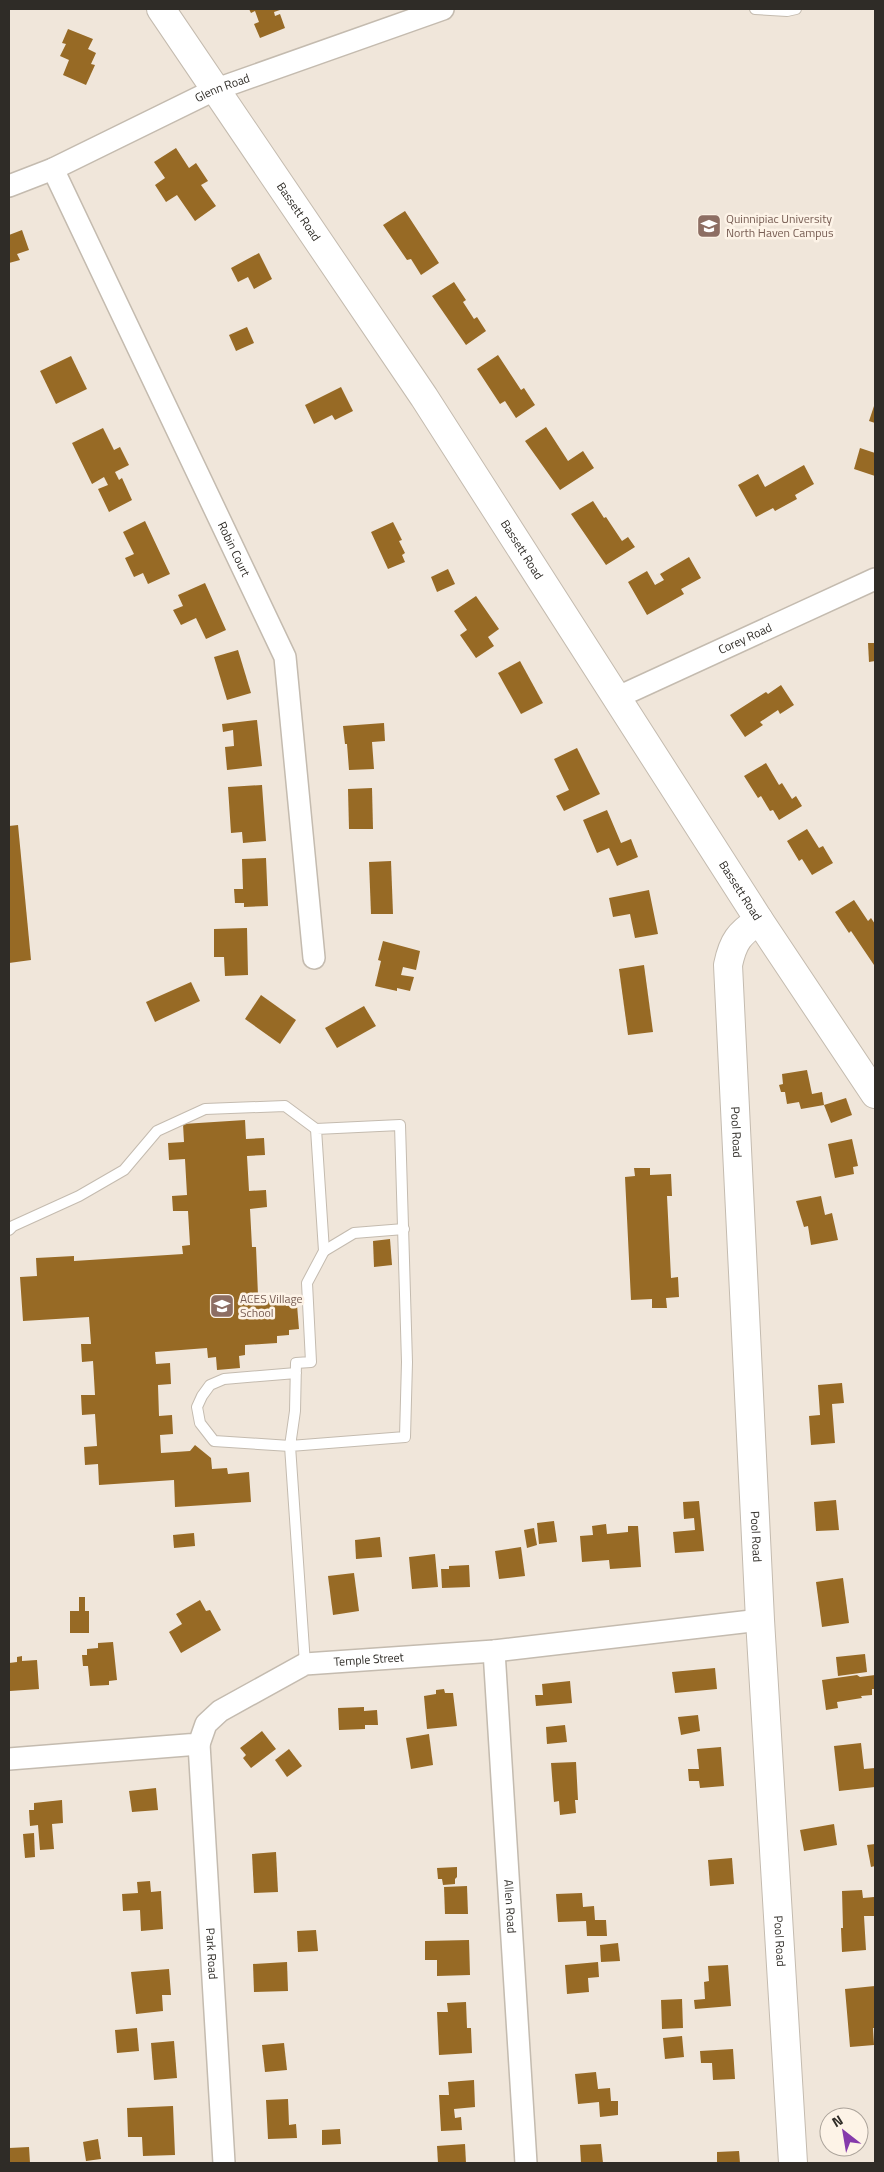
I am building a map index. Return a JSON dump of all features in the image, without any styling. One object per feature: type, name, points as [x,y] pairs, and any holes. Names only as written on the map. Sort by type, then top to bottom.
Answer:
[{"type":"street","name":"Bassett Road","points":[[161,9],[214,90],[424,397],[758,920],[875,1094]]},
{"type":"street","name":"Glenn Road","points":[[9,186],[53,169],[214,90],[443,9]]},
{"type":"street","name":"Robin Court","points":[[53,169],[286,657],[314,958]]},
{"type":"street","name":"Corey Road","points":[[616,698],[875,579]]},
{"type":"street","name":"Pool Road","points":[[758,920],[742,932],[732,947],[728,965],[760,1620],[793,2163]]},
{"type":"street","name":"Temple Street","points":[[198,1744],[206,1724],[220,1711],[305,1664],[494,1651],[760,1620]]},
{"type":"street","name":"Allen Road","points":[[494,1651],[526,2163]]},
{"type":"street","points":[[9,1760],[198,1744]]},
{"type":"street","name":"Park Road","points":[[198,1744],[224,2163]]},
{"type":"lane","points":[[755,9],[787,11],[796,9]]},
{"type":"lane","points":[[9,1230],[79,1196],[124,1170],[157,1131],[205,1109],[285,1106],[316,1129],[400,1125],[408,1403],[405,1437],[290,1446],[214,1441],[200,1423],[197,1408],[202,1396],[210,1385],[224,1379],[296,1373]]},
{"type":"lane","points":[[316,1129],[324,1251]]},
{"type":"lane","points":[[305,1664],[290,1446],[295,1411],[296,1363],[311,1362],[307,1283],[324,1251],[354,1233],[404,1229]]},
{"type":"building","points":[[249,9],[283,9],[274,12],[275,16],[280,14],[285,28],[260,38],[254,24],[259,22],[255,11],[251,13]]},
{"type":"building","points":[[68,29],[93,39],[88,49],[96,53],[91,64],[95,65],[86,85],[63,75],[69,60],[60,56],[66,44],[62,43]]},
{"type":"building","points":[[176,148],[189,168],[196,163],[208,181],[201,185],[216,206],[195,221],[177,195],[166,202],[155,185],[165,178],[154,162]]},
{"type":"building","points":[[405,211],[439,263],[421,275],[411,259],[407,260],[383,225]]},
{"type":"building","points":[[22,230],[29,250],[17,254],[20,260],[9,263],[9,235]]},
{"type":"building","points":[[259,253],[272,279],[254,289],[248,277],[238,282],[231,268]]},
{"type":"building","points":[[454,282],[466,300],[463,302],[474,319],[477,317],[486,331],[466,345],[432,296]]},
{"type":"building","points":[[247,327],[254,343],[236,351],[229,335]]},
{"type":"building","points":[[498,355],[521,390],[524,388],[535,405],[516,418],[505,401],[500,404],[477,369]]},
{"type":"building","points":[[71,356],[87,389],[56,404],[40,371]]},
{"type":"building","points":[[341,387],[353,411],[335,420],[332,415],[314,424],[305,405]]},
{"type":"building","points":[[875,403],[875,423],[869,421]]},
{"type":"building","points":[[546,427],[568,461],[583,451],[594,468],[560,490],[525,441]]},
{"type":"building","points":[[103,428],[114,450],[120,447],[129,465],[115,472],[119,480],[122,478],[132,500],[109,512],[98,489],[108,485],[104,477],[92,484],[72,443]]},
{"type":"building","points":[[860,448],[875,453],[875,476],[854,469]]},
{"type":"building","points":[[804,465],[814,484],[795,495],[797,499],[775,511],[773,508],[756,517],[738,485],[758,474],[765,487]]},
{"type":"building","points":[[593,501],[622,541],[628,537],[635,547],[606,565],[571,514]]},
{"type":"building","points":[[145,521],[170,574],[148,584],[143,573],[134,577],[125,558],[134,554],[123,532]]},
{"type":"building","points":[[393,522],[402,540],[399,541],[405,553],[402,555],[405,562],[388,569],[371,532]]},
{"type":"building","points":[[689,557],[701,578],[681,589],[684,594],[647,615],[628,582],[647,571],[655,585],[664,580],[660,574]]},
{"type":"building","points":[[448,569],[455,584],[437,592],[431,577]]},
{"type":"building","points":[[205,583],[226,630],[206,639],[196,618],[181,625],[173,610],[183,606],[178,595]]},
{"type":"building","points":[[476,596],[499,629],[488,637],[494,646],[476,658],[460,635],[467,630],[454,611]]},
{"type":"building","points":[[868,643],[875,643],[875,661],[869,662]]},
{"type":"building","points":[[238,650],[251,693],[227,700],[214,657]]},
{"type":"building","points":[[520,661],[543,703],[521,714],[498,673]]},
{"type":"building","points":[[781,685],[794,705],[780,714],[778,710],[760,722],[763,725],[745,737],[730,715],[766,692],[768,694]]},
{"type":"building","points":[[257,720],[262,766],[227,770],[225,747],[234,746],[233,730],[223,732],[222,724]]},
{"type":"building","points":[[384,723],[385,741],[372,742],[374,769],[349,770],[347,744],[345,744],[343,726]]},
{"type":"building","points":[[577,748],[600,794],[564,811],[556,796],[569,790],[554,759]]},
{"type":"building","points":[[766,763],[779,785],[782,783],[792,799],[796,796],[802,806],[779,820],[773,810],[770,811],[761,796],[758,798],[744,776]]},
{"type":"building","points":[[262,785],[266,841],[243,843],[242,832],[231,833],[228,787]]},
{"type":"building","points":[[372,788],[373,829],[349,829],[348,789]]},
{"type":"building","points":[[607,810],[621,843],[631,839],[638,857],[617,866],[609,848],[597,853],[583,820]]},
{"type":"building","points":[[18,825],[31,960],[9,963],[9,826]]},
{"type":"building","points":[[807,829],[819,848],[823,846],[833,863],[812,875],[802,859],[799,861],[787,841]]},
{"type":"building","points":[[266,858],[268,906],[244,907],[244,903],[235,903],[234,889],[243,889],[242,859]]},
{"type":"building","points":[[391,861],[393,914],[371,914],[369,862]]},
{"type":"building","points":[[649,890],[658,934],[635,938],[630,914],[613,917],[609,898]]},
{"type":"building","points":[[854,900],[868,921],[871,918],[875,924],[874,965],[851,931],[849,933],[835,912]]},
{"type":"building","points":[[247,928],[248,975],[225,976],[224,957],[214,957],[214,929]]},
{"type":"building","points":[[383,941],[420,951],[416,970],[403,967],[401,975],[414,977],[410,991],[397,988],[397,991],[375,986],[381,961],[378,960]]},
{"type":"building","points":[[644,965],[653,1032],[628,1035],[619,969]]},
{"type":"building","points":[[191,982],[200,1001],[155,1022],[146,1002]]},
{"type":"building","points":[[261,995],[296,1020],[280,1044],[245,1019]]},
{"type":"building","points":[[364,1006],[376,1026],[337,1048],[325,1028]]},
{"type":"building","points":[[807,1070],[812,1094],[822,1092],[824,1105],[801,1109],[799,1102],[787,1104],[785,1092],[781,1092],[779,1085],[783,1084],[782,1074]]},
{"type":"building","points":[[846,1098],[852,1115],[831,1123],[824,1105]]},
{"type":"building","points":[[245,1120],[246,1139],[264,1138],[265,1155],[247,1156],[249,1191],[266,1190],[267,1207],[250,1209],[252,1247],[256,1247],[258,1295],[271,1295],[271,1302],[285,1301],[286,1306],[297,1305],[299,1329],[289,1330],[289,1335],[277,1336],[277,1343],[245,1345],[245,1355],[239,1356],[240,1368],[217,1370],[216,1357],[208,1358],[207,1348],[155,1352],[156,1364],[170,1363],[171,1384],[158,1385],[159,1416],[172,1415],[173,1434],[160,1435],[161,1453],[190,1451],[195,1445],[211,1458],[212,1469],[227,1468],[228,1474],[249,1472],[251,1502],[175,1507],[174,1480],[99,1485],[98,1464],[85,1465],[84,1447],[97,1446],[95,1414],[82,1415],[81,1395],[95,1395],[93,1361],[82,1362],[81,1344],[91,1344],[89,1317],[23,1321],[20,1277],[37,1276],[36,1258],[74,1256],[74,1261],[183,1254],[182,1246],[190,1245],[188,1211],[173,1211],[172,1196],[187,1195],[185,1159],[169,1160],[168,1143],[184,1142],[183,1124]]},
{"type":"building","points":[[852,1139],[858,1166],[853,1167],[854,1174],[835,1178],[828,1144]]},
{"type":"building","points":[[634,1168],[650,1168],[650,1175],[671,1174],[672,1196],[667,1196],[671,1278],[678,1277],[679,1297],[666,1298],[667,1308],[652,1308],[652,1299],[631,1300],[625,1177],[635,1176]]},
{"type":"building","points":[[821,1196],[825,1215],[832,1213],[838,1240],[811,1245],[808,1226],[804,1227],[796,1201]]},
{"type":"building","points":[[390,1239],[392,1265],[374,1267],[373,1241]]},
{"type":"building","points":[[842,1383],[844,1403],[832,1404],[835,1443],[811,1445],[809,1416],[820,1415],[818,1385]]},
{"type":"building","points":[[836,1500],[839,1530],[816,1531],[814,1502]]},
{"type":"building","points":[[699,1501],[704,1551],[675,1553],[673,1532],[695,1530],[694,1518],[684,1519],[683,1502]]},
{"type":"building","points":[[554,1521],[557,1542],[539,1544],[537,1523]]},
{"type":"building","points":[[606,1524],[607,1534],[628,1532],[628,1526],[638,1526],[641,1567],[610,1569],[609,1560],[582,1562],[580,1536],[593,1535],[592,1526]]},
{"type":"building","points":[[534,1528],[537,1545],[527,1548],[524,1530]]},
{"type":"building","points":[[194,1533],[195,1546],[174,1548],[173,1535]]},
{"type":"building","points":[[380,1537],[382,1557],[356,1559],[355,1540]]},
{"type":"building","points":[[521,1547],[525,1576],[499,1579],[495,1551]]},
{"type":"building","points":[[435,1554],[438,1587],[412,1589],[409,1557]]},
{"type":"building","points":[[469,1565],[470,1587],[442,1588],[441,1569],[449,1569],[449,1566]]},
{"type":"building","points":[[354,1573],[359,1611],[333,1615],[328,1576]]},
{"type":"building","points":[[843,1578],[849,1623],[822,1627],[816,1582]]},
{"type":"building","points":[[79,1597],[85,1597],[85,1611],[89,1611],[89,1633],[70,1633],[70,1611],[79,1611]]},
{"type":"building","points":[[200,1600],[206,1611],[210,1610],[221,1630],[181,1653],[169,1632],[182,1624],[176,1614]]},
{"type":"building","points":[[113,1642],[117,1680],[109,1681],[109,1685],[90,1686],[88,1666],[83,1666],[82,1655],[87,1655],[87,1649],[98,1648],[98,1643]]},
{"type":"building","points":[[865,1654],[867,1672],[838,1676],[836,1657]]},
{"type":"building","points":[[22,1656],[22,1661],[37,1660],[39,1689],[10,1691],[9,1663],[17,1662],[17,1657]]},
{"type":"building","points":[[715,1668],[717,1689],[675,1693],[672,1672]]},
{"type":"building","points":[[857,1675],[860,1677],[875,1675],[875,1689],[872,1689],[872,1695],[837,1702],[838,1708],[826,1710],[822,1680]]},
{"type":"building","points":[[570,1681],[572,1703],[536,1706],[535,1695],[543,1695],[542,1684]]},
{"type":"building","points":[[444,1689],[445,1693],[453,1693],[457,1726],[427,1729],[424,1696],[436,1694],[436,1690]]},
{"type":"building","points":[[364,1707],[364,1711],[377,1710],[378,1725],[365,1725],[365,1729],[339,1730],[338,1708]]},
{"type":"building","points":[[698,1715],[700,1731],[681,1735],[678,1717]]},
{"type":"building","points":[[565,1725],[567,1742],[547,1744],[546,1727]]},
{"type":"building","points":[[262,1731],[276,1749],[251,1768],[243,1758],[246,1755],[240,1748]]},
{"type":"building","points":[[429,1734],[433,1765],[411,1769],[406,1738]]},
{"type":"building","points":[[861,1743],[864,1769],[875,1768],[875,1787],[839,1791],[834,1746]]},
{"type":"building","points":[[721,1747],[724,1786],[700,1788],[699,1781],[689,1781],[688,1769],[699,1769],[697,1749]]},
{"type":"building","points":[[289,1749],[302,1766],[287,1777],[275,1760]]},
{"type":"building","points":[[576,1762],[578,1800],[575,1800],[576,1813],[560,1815],[559,1801],[554,1802],[551,1763]]},
{"type":"building","points":[[156,1788],[158,1810],[132,1812],[129,1791]]},
{"type":"building","points":[[62,1800],[63,1823],[52,1824],[54,1849],[40,1850],[38,1825],[30,1826],[29,1810],[34,1810],[34,1803]]},
{"type":"building","points":[[834,1824],[837,1845],[804,1851],[800,1830]]},
{"type":"building","points":[[34,1833],[35,1857],[25,1858],[23,1834]]},
{"type":"building","points":[[875,1844],[875,1866],[871,1867],[867,1845]]},
{"type":"building","points":[[276,1852],[278,1892],[254,1893],[252,1854]]},
{"type":"building","points":[[732,1858],[734,1884],[710,1886],[708,1860]]},
{"type":"building","points":[[457,1867],[455,1884],[443,1885],[442,1879],[438,1879],[437,1868]]},
{"type":"building","points":[[150,1881],[151,1892],[161,1891],[163,1929],[141,1931],[140,1910],[123,1911],[122,1894],[138,1893],[137,1882]]},
{"type":"building","points":[[467,1886],[468,1914],[445,1914],[444,1887]]},
{"type":"building","points":[[862,1890],[863,1898],[874,1897],[875,1916],[864,1916],[866,1950],[842,1952],[842,1891]]},
{"type":"building","points":[[582,1893],[583,1907],[594,1906],[595,1920],[606,1920],[607,1936],[587,1936],[586,1921],[558,1922],[556,1894]]},
{"type":"building","points":[[316,1930],[318,1951],[298,1952],[297,1931]]},
{"type":"building","points":[[469,1940],[470,1975],[437,1976],[437,1960],[425,1960],[425,1941]]},
{"type":"building","points":[[618,1943],[620,1961],[601,1962],[600,1945]]},
{"type":"building","points":[[287,1962],[288,1991],[254,1992],[253,1964]]},
{"type":"building","points":[[598,1962],[599,1977],[588,1978],[589,1992],[567,1994],[565,1965]]},
{"type":"building","points":[[728,1965],[731,2006],[695,2009],[694,2000],[705,1999],[704,1982],[709,1981],[708,1966]]},
{"type":"building","points":[[169,1969],[171,1995],[162,1995],[163,2011],[136,2014],[131,1972]]},
{"type":"building","points":[[875,1986],[874,2045],[850,2047],[845,1989]]},
{"type":"building","points":[[682,1999],[683,2028],[662,2029],[661,2000]]},
{"type":"building","points":[[466,2002],[467,2028],[471,2028],[472,2053],[439,2055],[437,2012],[448,2012],[447,2003]]},
{"type":"building","points":[[137,2028],[139,2051],[117,2053],[115,2030]]},
{"type":"building","points":[[682,2036],[684,2057],[665,2059],[663,2038]]},
{"type":"building","points":[[174,2041],[177,2078],[154,2080],[151,2043]]},
{"type":"building","points":[[284,2043],[287,2070],[265,2072],[262,2045]]},
{"type":"building","points":[[733,2049],[735,2079],[713,2080],[712,2063],[701,2063],[700,2051]]},
{"type":"building","points":[[596,2072],[598,2089],[610,2088],[611,2101],[618,2101],[618,2115],[600,2117],[599,2102],[578,2104],[575,2074]]},
{"type":"building","points":[[474,2080],[475,2107],[454,2109],[455,2118],[461,2117],[462,2130],[441,2131],[439,2095],[449,2095],[448,2082]]},
{"type":"building","points":[[288,2099],[289,2125],[296,2124],[297,2138],[268,2139],[266,2100]]},
{"type":"building","points":[[173,2106],[175,2155],[143,2156],[142,2137],[128,2137],[127,2108]]},
{"type":"building","points":[[340,2129],[341,2144],[322,2145],[322,2130]]},
{"type":"building","points":[[98,2139],[101,2159],[86,2161],[83,2142]]},
{"type":"building","points":[[465,2144],[466,2163],[438,2163],[437,2146]]},
{"type":"building","points":[[601,2144],[603,2163],[581,2163],[580,2145]]},
{"type":"building","points":[[29,2147],[30,2163],[9,2163],[9,2148]]},
{"type":"building","points":[[739,2151],[740,2163],[717,2163],[717,2152]]},
{"type":"place","name":"Quinnipiac University North Haven Campus","points":[[709,226]]},
{"type":"place","name":"ACES Village School","points":[[222,1306]]}]
